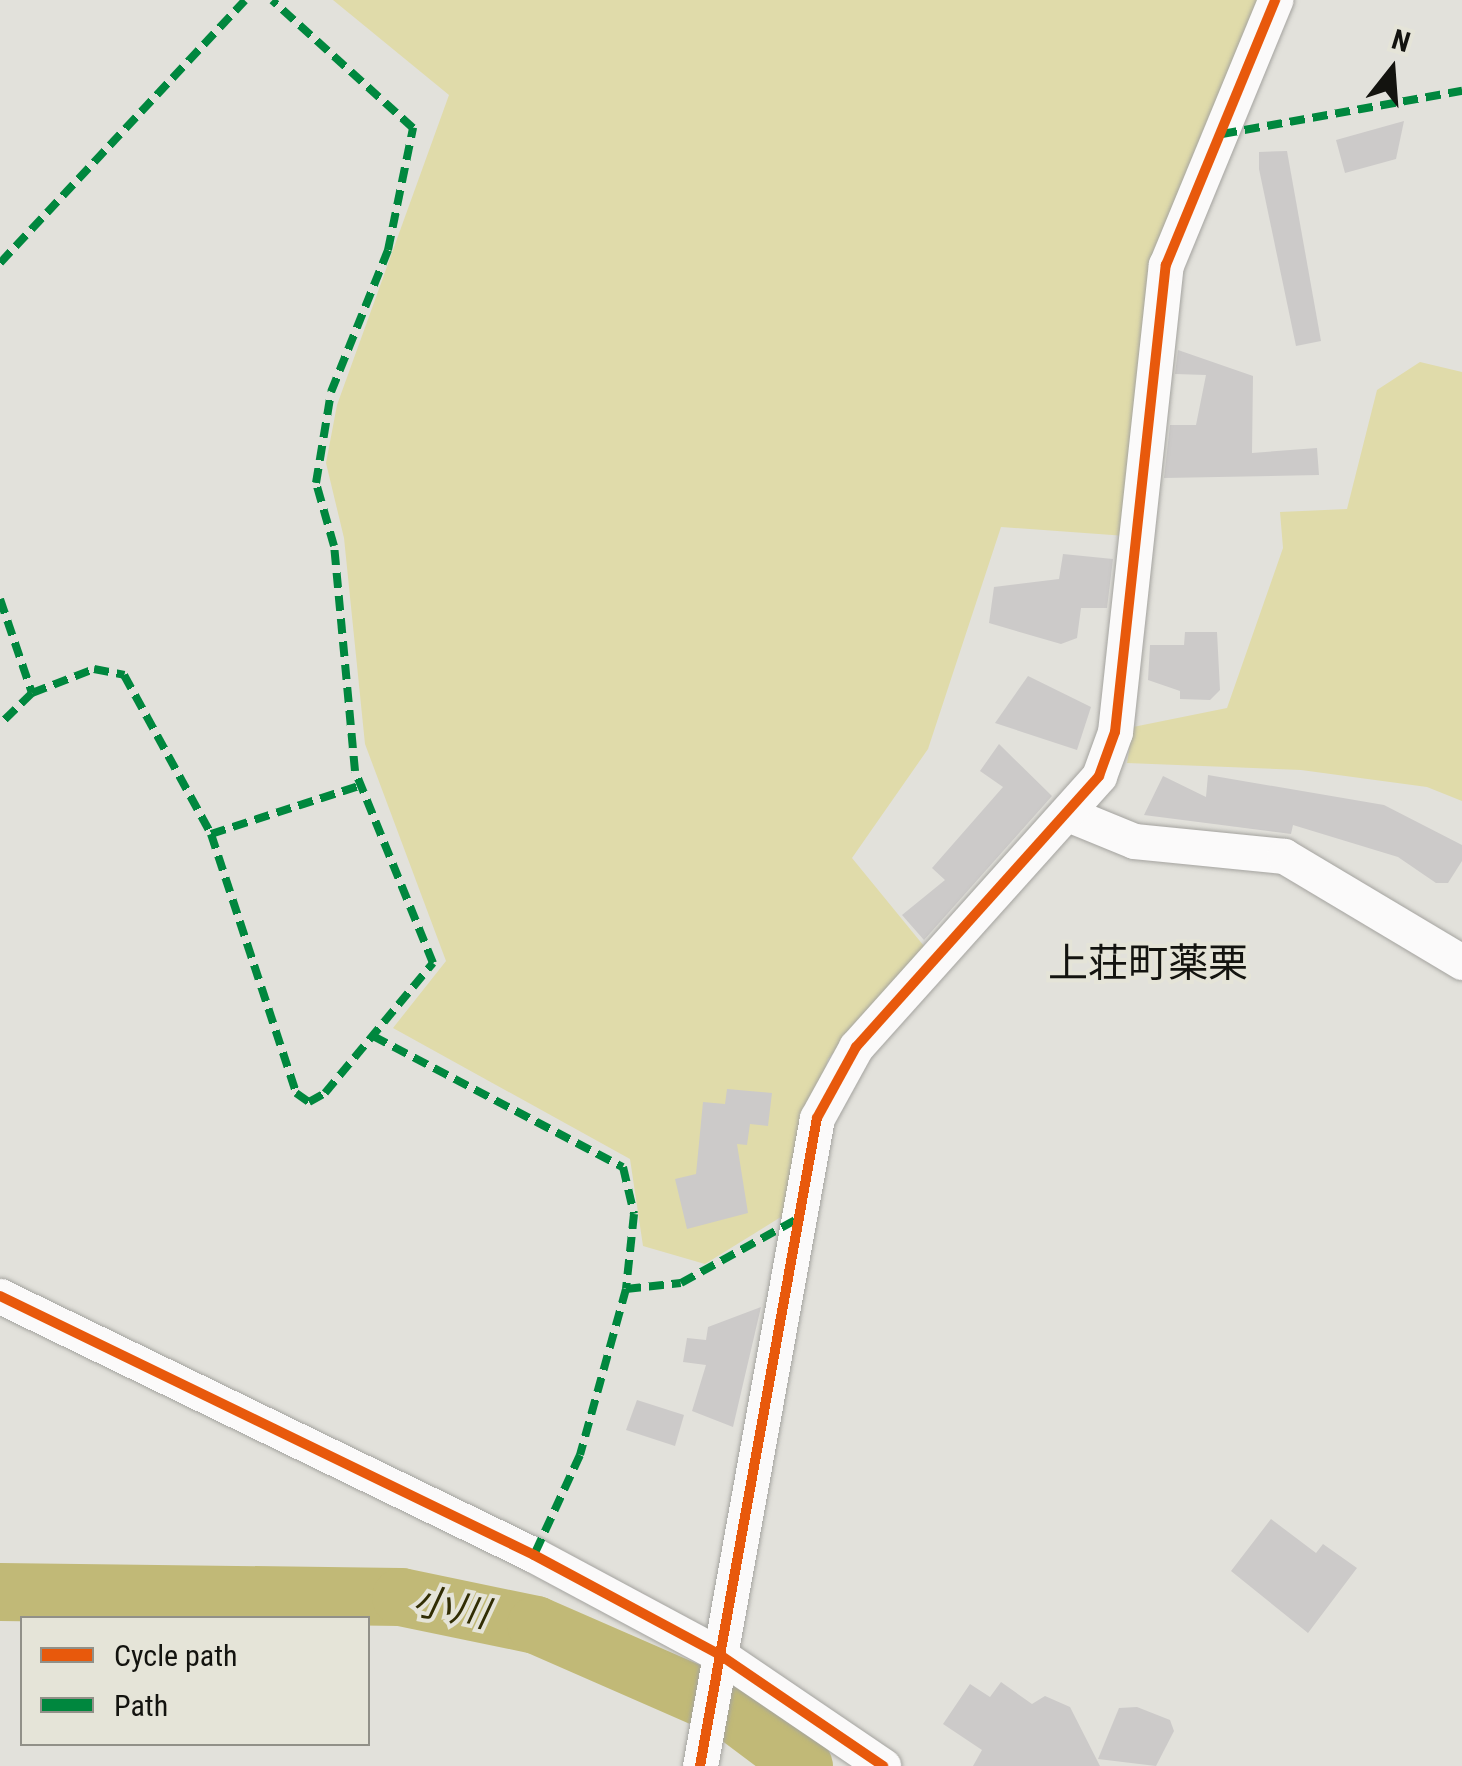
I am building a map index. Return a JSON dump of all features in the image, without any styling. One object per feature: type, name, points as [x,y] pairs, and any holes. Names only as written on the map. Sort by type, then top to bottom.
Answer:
[{"type":"street","points":[[706,1758],[717,1653],[818,1118],[856,1048],[1035,846],[1072,816],[1114,732],[1166,265],[1275,0]]},
{"type":"street","points":[[1072,816],[1134,841],[1284,856],[1462,962]]},
{"type":"street","points":[[0,1296],[717,1653],[884,1766]]},
{"type":"shaded area","points":[[333,0],[1263,0],[1146,304],[1126,536],[1001,527],[928,749],[852,858],[928,951],[828,1059],[784,1215],[705,1264],[643,1246],[630,1159],[393,1028],[446,961],[365,744],[344,538],[326,463],[337,405],[449,95]]},
{"type":"shaded area","points":[[1420,362],[1462,372],[1462,801],[1427,787],[1301,770],[1127,763],[1133,727],[1227,708],[1283,548],[1280,512],[1347,509],[1377,390]]},
{"type":"building","points":[[1404,121],[1396,159],[1345,173],[1336,140]]},
{"type":"building","points":[[1287,151],[1321,341],[1296,346],[1259,169],[1259,152]]},
{"type":"building","points":[[1178,350],[1253,376],[1252,453],[1317,448],[1319,475],[1164,478],[1170,425],[1196,425],[1206,375],[1175,374]]},
{"type":"building","points":[[1063,554],[1113,559],[1107,608],[1081,608],[1077,638],[1061,644],[989,623],[994,587],[1059,579]]},
{"type":"building","points":[[1185,632],[1217,632],[1220,690],[1210,700],[1180,699],[1180,691],[1148,680],[1150,645],[1184,645]]},
{"type":"building","points":[[1028,676],[1091,707],[1077,750],[995,723]]},
{"type":"building","points":[[999,744],[1052,796],[924,940],[902,915],[945,880],[932,868],[1003,787],[980,771]]},
{"type":"building","points":[[1208,775],[1384,805],[1462,845],[1462,861],[1448,883],[1436,883],[1398,857],[1293,825],[1291,834],[1144,815],[1163,776],[1206,797]]},
{"type":"building","points":[[727,1089],[772,1093],[768,1126],[750,1124],[747,1145],[737,1144],[748,1213],[687,1229],[675,1179],[696,1174],[703,1102],[725,1104]]},
{"type":"building","points":[[761,1307],[733,1427],[692,1411],[706,1365],[683,1362],[687,1338],[706,1340],[708,1327]]},
{"type":"building","points":[[637,1400],[684,1415],[675,1446],[626,1430]]},
{"type":"building","points":[[1271,1519],[1316,1553],[1323,1544],[1357,1568],[1308,1633],[1231,1571]]},
{"type":"building","points":[[1001,1682],[1032,1704],[1045,1696],[1070,1707],[1100,1766],[973,1766],[982,1750],[943,1724],[970,1684],[990,1697]]},
{"type":"building","points":[[1137,1707],[1170,1720],[1174,1731],[1156,1766],[1098,1759],[1119,1708]]},
{"type":"waterway","name":"小川","points":[[0,1592],[401,1597],[536,1625],[728,1709],[804,1766]]},
{"type":"marked path","points":[[0,263],[245,0]]},
{"type":"marked path","points":[[32,693],[94,669],[124,675],[211,834],[296,1093],[309,1102],[325,1093],[433,963],[355,771],[334,546],[316,483],[331,392],[388,250],[413,128],[272,0]]},
{"type":"marked path","points":[[1222,134],[1462,91]]},
{"type":"marked path","points":[[0,599],[32,693],[0,724]]},
{"type":"marked path","points":[[211,834],[362,785]]},
{"type":"marked path","points":[[373,1036],[623,1167],[634,1214],[626,1289],[580,1455],[534,1555]]},
{"type":"marked path","points":[[626,1289],[681,1283],[795,1220]]},
{"type":"cycle path","points":[[700,1766],[817,1118],[856,1047],[1099,776],[1115,732],[1166,265],[1275,0]]},
{"type":"cycle path","points":[[0,1296],[534,1555],[717,1653],[883,1766]]},
{"type":"district","name":"上荘町薬栗","points":[[1148,964]]}]
